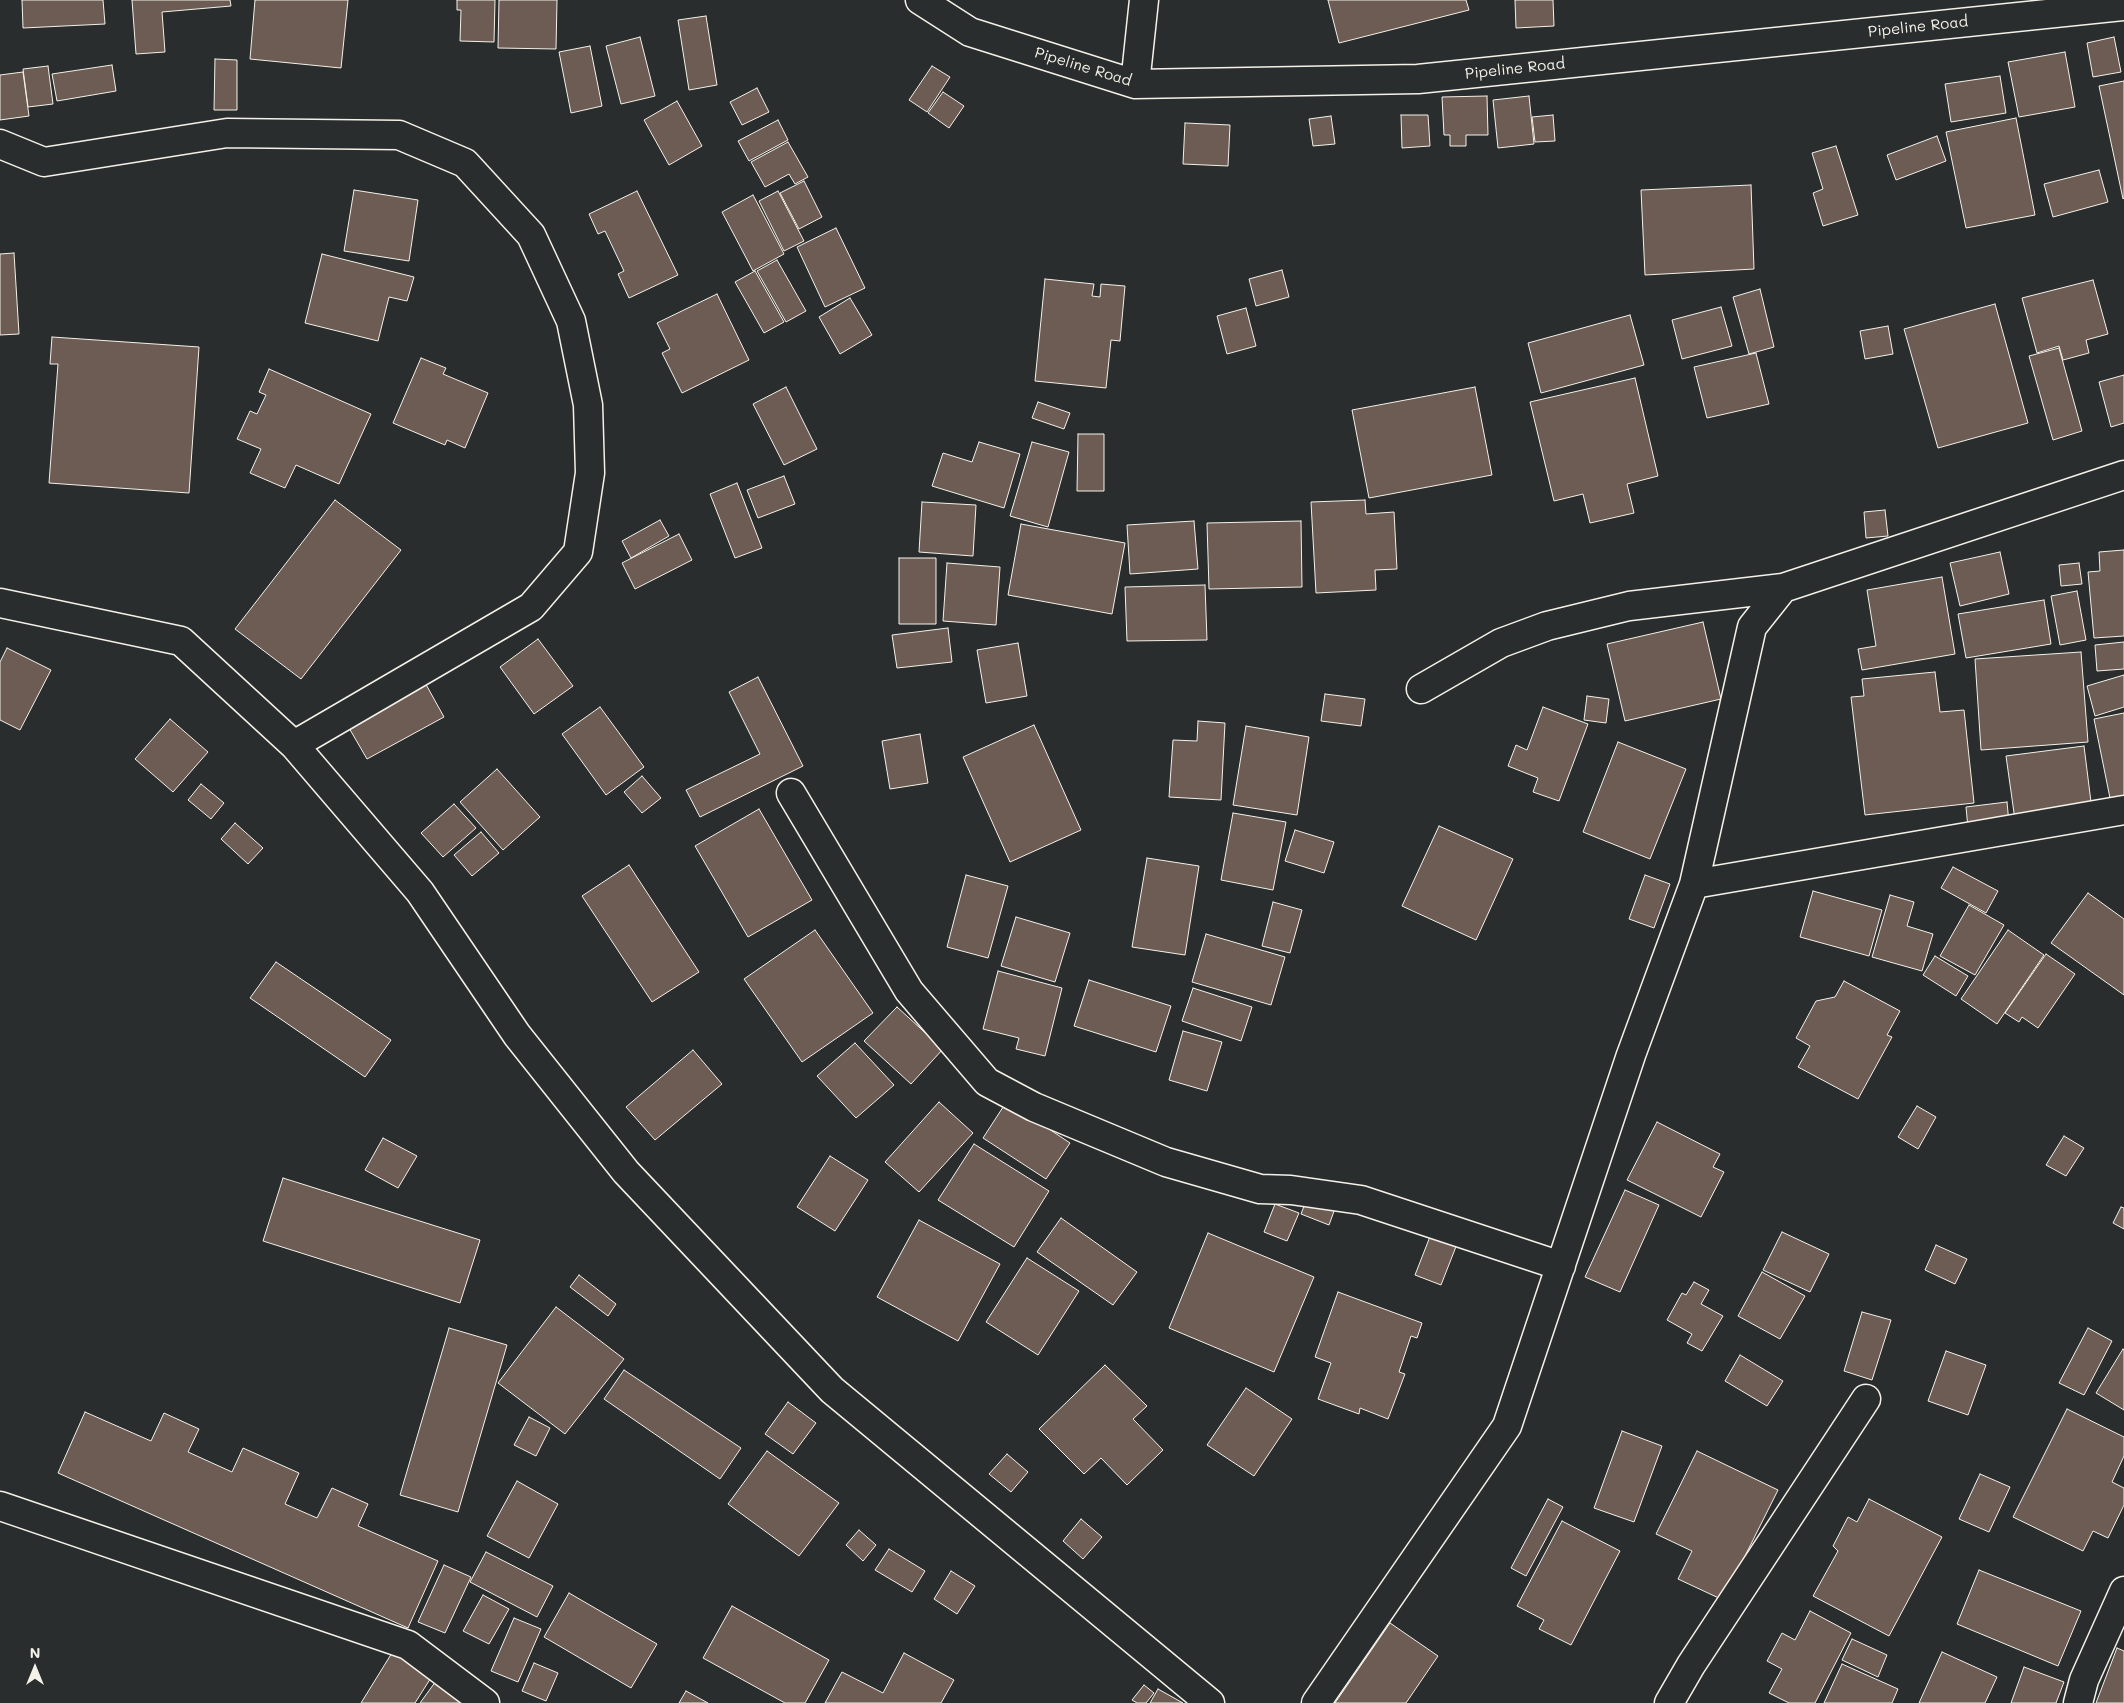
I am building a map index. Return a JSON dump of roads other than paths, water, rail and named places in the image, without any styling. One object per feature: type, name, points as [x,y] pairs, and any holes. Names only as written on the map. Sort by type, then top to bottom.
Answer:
[{"type":"street","name":"Pipeline Road","points":[[920,0],[970,32],[1135,84],[1418,79],[2124,6]]},
{"type":"street","points":[[1135,84],[1144,0]]},
{"type":"street","points":[[0,144],[44,162],[227,134],[400,135],[465,163],[531,235],[571,321],[588,405],[590,473],[578,552],[531,607],[294,744]]},
{"type":"street","points":[[1420,689],[1501,643],[1547,626],[1629,606],[1784,588],[2124,475]]},
{"type":"street","points":[[1316,1703],[1507,1426],[1631,1054],[1694,884],[1752,626],[1784,588]]},
{"type":"street","points":[[0,603],[181,641],[294,744],[420,892],[517,1034],[626,1172],[832,1390],[1210,1703]]},
{"type":"street","points":[[791,794],[909,991],[986,1082],[1034,1107],[1166,1162],[1260,1189],[1291,1190],[1361,1200],[1561,1266]]},
{"type":"street","points":[[1694,884],[2124,810]]},
{"type":"street","points":[[1669,1703],[1691,1665],[1866,1399]]},
{"type":"street","points":[[0,1506],[408,1645],[485,1703]]},
{"type":"street","points":[[2078,1703],[2084,1680],[2124,1591]]}]
